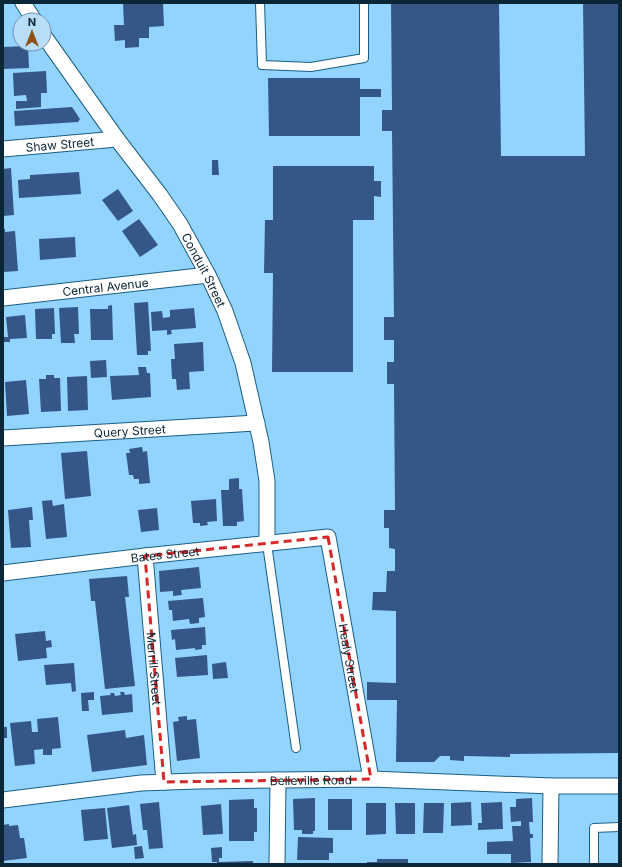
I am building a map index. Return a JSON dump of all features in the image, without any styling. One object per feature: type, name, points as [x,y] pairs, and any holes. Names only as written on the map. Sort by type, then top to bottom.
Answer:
[{"type":"street","points":[[23,3],[29,12]]},
{"type":"street","name":"Conduit Street","points":[[52,47],[180,224],[208,275],[225,311],[248,379],[257,423],[267,481],[268,544]]},
{"type":"street","name":"Shaw Street","points":[[3,149],[117,139]]},
{"type":"street","name":"Central Avenue","points":[[3,298],[208,275]]},
{"type":"street","name":"Query Street","points":[[3,438],[257,423]]},
{"type":"street","name":"Bates Street","points":[[3,573],[145,556],[328,538]]},
{"type":"street","name":"Healy Street","points":[[328,538],[371,779]]},
{"type":"street","name":"Merrill Street","points":[[145,556],[164,782]]},
{"type":"street","name":"Belleville Road","points":[[3,800],[141,783],[164,782],[371,779],[551,786],[619,786]]},
{"type":"street","points":[[277,864],[278,780]]},
{"type":"street","points":[[550,864],[551,786]]},
{"type":"lane","points":[[260,3],[262,65],[311,67],[364,58],[364,3]]},
{"type":"lane","points":[[268,544],[296,748]]},
{"type":"lane","points":[[594,864],[594,828],[619,827]]},
{"type":"highlighted area","points":[[328,537],[371,779],[164,782],[145,556]]},
{"type":"building","points":[[123,3],[163,3],[164,26],[149,27],[149,38],[139,38],[139,47],[125,48],[125,40],[115,41],[114,25],[124,25]]},
{"type":"building","points":[[391,3],[499,3],[501,156],[585,156],[583,3],[619,3],[619,753],[510,754],[510,757],[464,756],[464,761],[450,760],[450,756],[440,756],[434,762],[396,762],[397,700],[367,700],[367,682],[396,683],[396,611],[372,610],[373,592],[386,592],[387,571],[395,571],[395,549],[389,548],[389,528],[384,528],[384,510],[395,510],[394,384],[387,384],[387,362],[394,362],[394,340],[384,340],[384,317],[394,317],[392,131],[382,131],[382,110],[392,110]]},
{"type":"building","points":[[3,47],[12,47],[12,52],[28,52],[29,68],[3,69]]},
{"type":"building","points":[[46,71],[47,93],[41,93],[41,107],[16,109],[16,101],[27,101],[26,95],[14,96],[13,73]]},
{"type":"building","points":[[268,78],[360,78],[360,89],[381,89],[381,97],[360,97],[360,136],[269,136]]},
{"type":"building","points":[[72,107],[80,119],[78,122],[15,126],[14,111]]},
{"type":"building","points":[[212,160],[218,160],[219,175],[212,175]]},
{"type":"building","points":[[273,166],[374,166],[374,181],[381,181],[381,197],[374,196],[374,220],[353,220],[353,372],[272,372],[273,273],[264,273],[265,220],[273,220]]},
{"type":"building","points":[[11,168],[14,215],[3,216],[3,169]]},
{"type":"building","points":[[79,172],[81,194],[19,198],[18,180],[30,179],[30,175]]},
{"type":"building","points":[[118,189],[133,211],[118,221],[102,200]]},
{"type":"building","points":[[139,219],[158,245],[140,257],[122,231]]},
{"type":"building","points":[[3,229],[5,229],[5,232],[15,231],[18,271],[3,272]]},
{"type":"building","points":[[75,237],[76,257],[40,260],[39,239]]},
{"type":"building","points":[[148,302],[151,351],[148,351],[148,355],[137,355],[134,303]]},
{"type":"building","points":[[112,305],[113,340],[91,340],[90,309],[108,309],[108,306]]},
{"type":"building","points":[[78,307],[79,334],[74,334],[75,343],[61,343],[59,308]]},
{"type":"building","points":[[54,308],[55,334],[52,334],[52,339],[36,339],[35,309]]},
{"type":"building","points":[[194,308],[196,328],[171,330],[172,334],[167,335],[167,330],[152,331],[151,312],[162,311],[163,318],[170,317],[170,310]]},
{"type":"building","points":[[25,315],[27,338],[10,339],[10,342],[4,342],[4,337],[8,337],[6,317]]},
{"type":"building","points":[[203,342],[204,371],[189,372],[190,389],[177,390],[176,379],[172,379],[171,359],[175,359],[174,344]]},
{"type":"building","points":[[106,360],[107,377],[91,378],[90,361]]},
{"type":"building","points":[[138,367],[146,367],[147,373],[150,373],[151,397],[112,400],[110,376],[139,375]]},
{"type":"building","points":[[46,375],[54,375],[54,378],[60,378],[61,411],[41,412],[39,379],[46,379]]},
{"type":"building","points":[[87,376],[88,410],[68,411],[67,377]]},
{"type":"building","points":[[26,380],[29,414],[7,416],[5,382]]},
{"type":"building","points":[[142,447],[143,452],[147,451],[150,483],[139,484],[139,479],[134,479],[133,475],[129,475],[126,453],[130,453],[129,449]]},
{"type":"building","points":[[87,451],[91,496],[65,499],[61,453]]},
{"type":"building","points":[[239,478],[239,489],[242,489],[244,521],[237,522],[237,526],[223,526],[221,490],[229,490],[229,479]]},
{"type":"building","points":[[216,499],[217,521],[207,522],[208,525],[200,526],[200,523],[193,523],[191,501]]},
{"type":"building","points":[[52,500],[53,506],[64,504],[67,537],[46,539],[42,501]]},
{"type":"building","points":[[32,507],[33,520],[29,520],[31,547],[11,548],[8,510]]},
{"type":"building","points":[[157,508],[159,530],[141,532],[138,510]]},
{"type":"building","points":[[199,567],[201,588],[181,590],[182,595],[173,596],[173,591],[160,592],[159,571]]},
{"type":"building","points":[[127,576],[129,597],[125,597],[135,686],[105,689],[95,601],[91,601],[89,579]]},
{"type":"building","points":[[203,598],[205,617],[199,618],[199,623],[190,624],[189,619],[173,621],[172,610],[169,610],[168,601]]},
{"type":"building","points":[[205,627],[206,645],[202,645],[202,649],[195,650],[195,648],[176,650],[175,639],[172,640],[171,630]]},
{"type":"building","points":[[45,631],[46,641],[51,640],[52,647],[46,648],[47,658],[18,661],[15,634]]},
{"type":"building","points":[[207,655],[208,675],[177,677],[175,658]]},
{"type":"building","points":[[226,662],[228,678],[213,679],[212,664]]},
{"type":"building","points":[[74,663],[76,691],[72,692],[71,683],[46,685],[44,665]]},
{"type":"building","points":[[94,692],[94,700],[88,700],[89,711],[82,711],[81,693]]},
{"type":"building","points":[[120,692],[124,692],[125,695],[132,694],[133,712],[102,715],[100,696],[111,695],[110,693],[114,693],[115,696],[121,695]]},
{"type":"building","points":[[187,716],[187,720],[196,719],[200,758],[177,761],[173,722],[179,721],[178,717]]},
{"type":"building","points":[[58,717],[61,748],[52,749],[52,755],[43,755],[43,749],[34,750],[35,764],[15,766],[10,723],[31,721],[32,732],[38,732],[37,719]]},
{"type":"building","points":[[3,727],[7,727],[7,738],[3,738]]},
{"type":"building","points":[[125,730],[126,738],[144,735],[147,765],[92,772],[87,735]]},
{"type":"building","points":[[315,798],[315,831],[313,831],[313,834],[302,834],[302,830],[294,830],[293,799]]},
{"type":"building","points":[[532,798],[533,822],[529,822],[530,834],[533,834],[533,838],[530,838],[531,862],[511,863],[511,854],[487,854],[487,842],[513,841],[512,826],[521,826],[521,821],[511,822],[510,807],[516,807],[516,799]]},
{"type":"building","points":[[254,799],[254,808],[257,808],[257,832],[254,832],[254,841],[229,841],[229,800]]},
{"type":"building","points":[[328,799],[352,799],[352,830],[328,830]]},
{"type":"building","points":[[159,802],[163,848],[149,849],[147,830],[143,830],[140,804]]},
{"type":"building","points":[[471,802],[472,825],[451,826],[451,803]]},
{"type":"building","points":[[502,802],[503,829],[478,830],[478,823],[482,823],[481,803]]},
{"type":"building","points":[[366,803],[386,803],[386,834],[366,835]]},
{"type":"building","points":[[395,803],[415,803],[415,834],[396,834]]},
{"type":"building","points":[[424,803],[444,803],[443,833],[423,833]]},
{"type":"building","points":[[221,804],[223,834],[203,835],[201,806]]},
{"type":"building","points":[[129,805],[133,835],[136,834],[137,845],[112,848],[107,808]]},
{"type":"building","points":[[105,808],[108,839],[84,841],[81,810]]},
{"type":"building","points":[[9,824],[9,826],[18,825],[20,838],[24,838],[27,858],[3,861],[3,825]]},
{"type":"building","points":[[298,837],[333,838],[333,853],[329,853],[329,860],[297,860]]},
{"type":"building","points":[[142,846],[144,858],[135,859],[134,847]]},
{"type":"building","points":[[222,847],[222,858],[219,858],[219,862],[253,861],[253,864],[217,864],[217,862],[212,862],[211,848]]},
{"type":"building","points":[[377,859],[408,859],[408,864],[367,864],[367,862],[377,862]]}]
